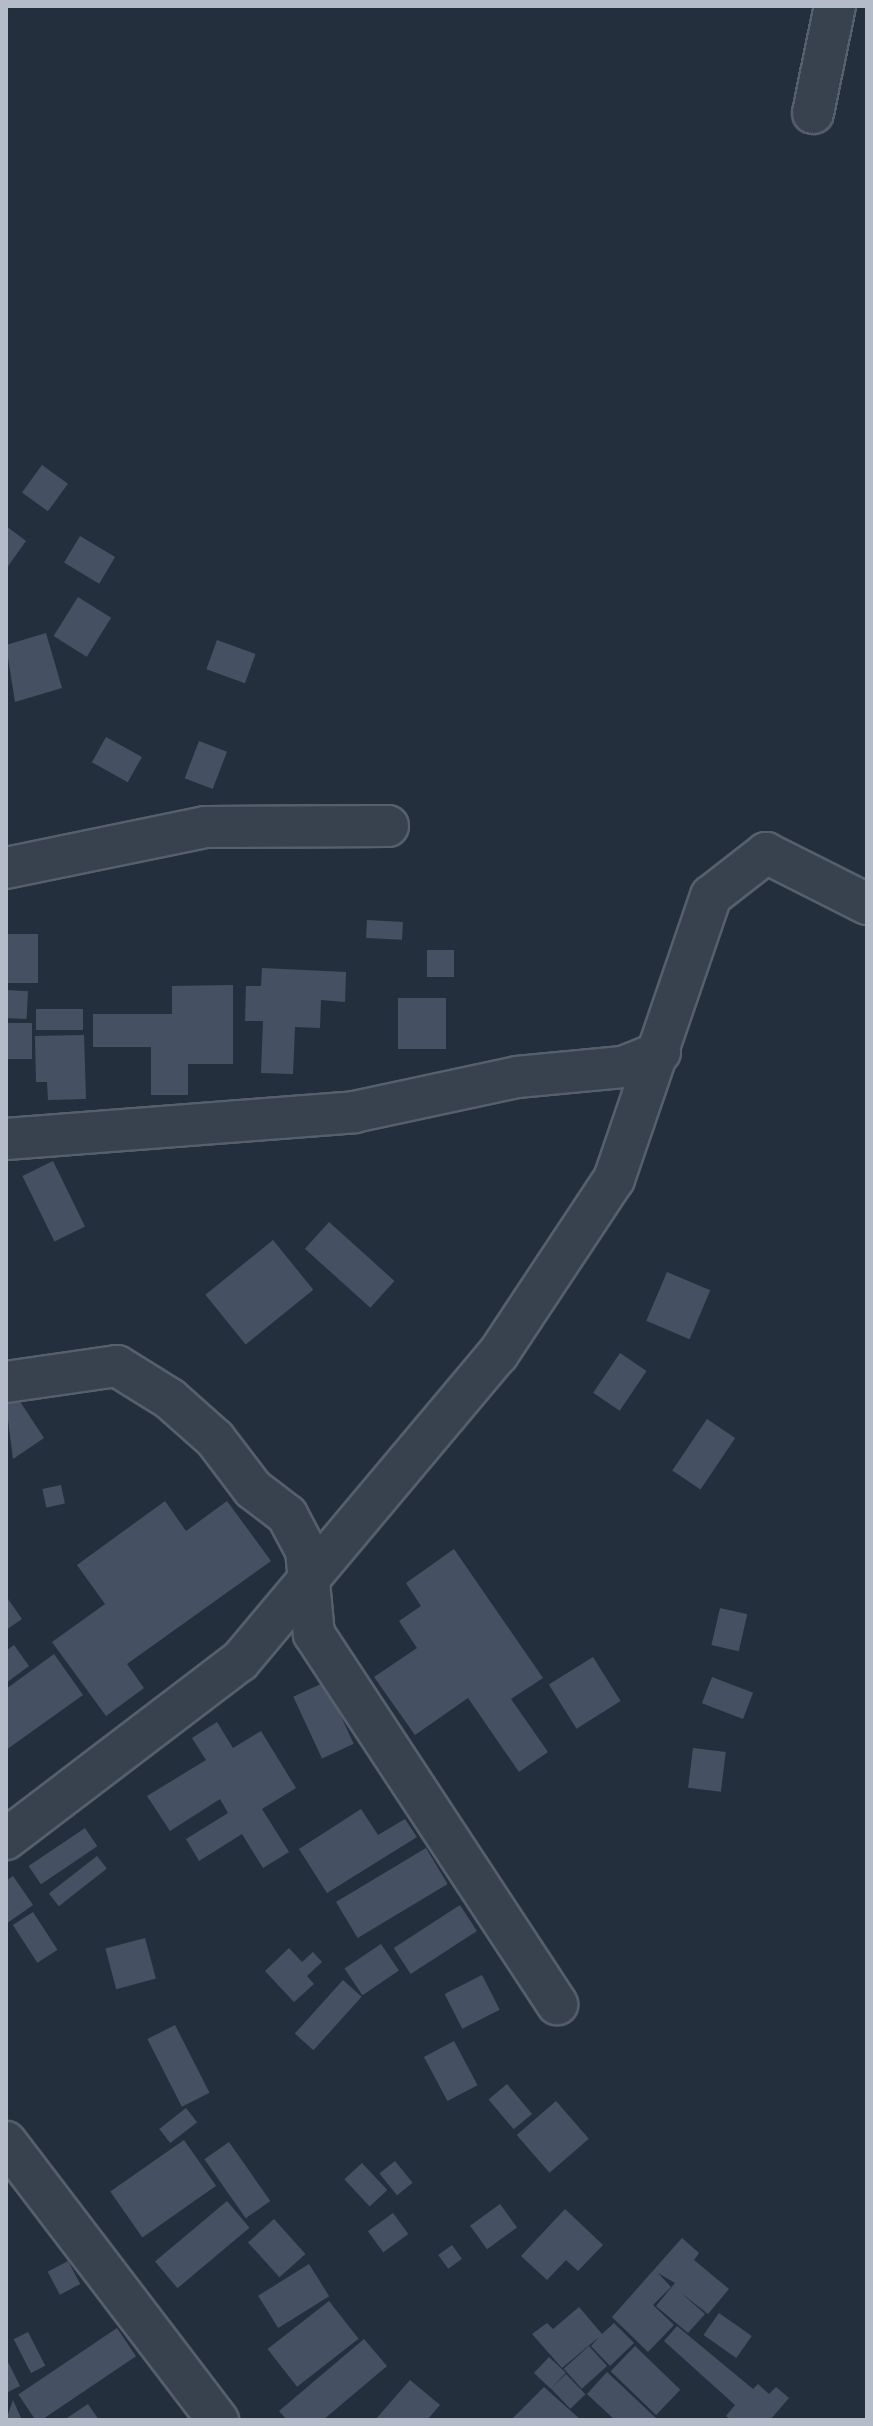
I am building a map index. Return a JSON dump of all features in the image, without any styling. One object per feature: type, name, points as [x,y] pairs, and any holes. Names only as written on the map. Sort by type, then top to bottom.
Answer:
[{"type":"street","points":[[813,113],[835,6]]},
{"type":"street","points":[[6,868],[205,827],[388,826]]},
{"type":"street","points":[[6,1839],[240,1661],[498,1354],[606,1192],[660,1052],[711,896],[766,853],[867,904]]},
{"type":"street","points":[[6,1139],[354,1112],[517,1077],[623,1067],[660,1052]]},
{"type":"street","points":[[6,1382],[117,1366],[170,1399],[215,1439],[253,1489],[287,1515],[306,1550],[306,1586],[314,1634],[557,2004]]},
{"type":"street","points":[[6,2142],[218,2420]]},
{"type":"building","points":[[42,465],[68,484],[48,511],[22,493]]},
{"type":"building","points":[[6,526],[26,541],[6,569]]},
{"type":"building","points":[[80,536],[115,557],[99,584],[64,563]]},
{"type":"building","points":[[78,597],[111,618],[87,657],[54,636]]},
{"type":"building","points":[[46,633],[62,688],[15,702],[6,645]]},
{"type":"building","points":[[217,640],[256,654],[245,683],[206,669]]},
{"type":"building","points":[[106,737],[142,757],[128,782],[92,762]]},
{"type":"building","points":[[199,741],[227,752],[213,789],[185,778]]},
{"type":"building","points":[[367,920],[403,922],[402,940],[366,938]]},
{"type":"building","points":[[6,934],[38,934],[38,983],[6,983]]},
{"type":"building","points":[[427,950],[454,950],[454,977],[427,977]]},
{"type":"building","points":[[262,968],[346,972],[345,1002],[321,1000],[320,1028],[295,1027],[293,1074],[261,1073],[263,1021],[245,1021],[246,986],[261,986]]},
{"type":"building","points":[[233,985],[233,1064],[188,1064],[188,1095],[151,1095],[151,1047],[93,1047],[93,1014],[172,1014],[172,986]]},
{"type":"building","points":[[6,990],[28,991],[27,1019],[6,1018]]},
{"type":"building","points":[[398,998],[446,998],[446,1049],[398,1049]]},
{"type":"building","points":[[36,1009],[83,1009],[83,1030],[36,1030]]},
{"type":"building","points":[[6,1023],[32,1023],[32,1059],[6,1059]]},
{"type":"building","points":[[84,1035],[86,1099],[48,1100],[47,1082],[36,1082],[35,1036]]},
{"type":"building","points":[[53,1161],[85,1227],[54,1242],[22,1176]]},
{"type":"building","points":[[329,1222],[394,1281],[370,1308],[305,1249]]},
{"type":"building","points":[[273,1240],[313,1290],[246,1344],[205,1295]]},
{"type":"building","points":[[667,1272],[710,1290],[690,1339],[646,1321]]},
{"type":"building","points":[[620,1353],[647,1371],[620,1411],[593,1393]]},
{"type":"building","points":[[17,1397],[44,1438],[13,1459],[6,1404]]},
{"type":"building","points":[[707,1419],[735,1438],[701,1489],[672,1470]]},
{"type":"building","points":[[61,1485],[65,1504],[46,1508],[42,1489]]},
{"type":"building","points":[[165,1501],[186,1531],[227,1501],[271,1561],[127,1664],[144,1688],[106,1716],[52,1642],[105,1604],[77,1565]]},
{"type":"building","points":[[454,1549],[543,1678],[511,1699],[548,1752],[519,1772],[468,1698],[415,1735],[374,1677],[417,1648],[399,1621],[421,1606],[406,1583]]},
{"type":"building","points":[[6,1600],[22,1619],[6,1630]]},
{"type":"building","points":[[720,1608],[747,1614],[739,1651],[711,1645]]},
{"type":"building","points":[[14,1645],[29,1666],[6,1683],[6,1651]]},
{"type":"building","points":[[54,1654],[83,1695],[6,1750],[6,1689]]},
{"type":"building","points":[[593,1657],[621,1701],[576,1729],[549,1685]]},
{"type":"building","points":[[712,1677],[753,1693],[743,1719],[702,1703]]},
{"type":"building","points":[[325,1682],[354,1744],[322,1758],[293,1697]]},
{"type":"building","points":[[217,1722],[233,1748],[261,1731],[296,1788],[262,1809],[289,1852],[263,1868],[242,1834],[199,1861],[186,1839],[228,1813],[220,1799],[170,1831],[147,1796],[206,1760],[192,1738]]},
{"type":"building","points":[[693,1748],[726,1752],[721,1792],[688,1788]]},
{"type":"building","points":[[361,1809],[378,1835],[405,1819],[417,1837],[327,1893],[299,1849]]},
{"type":"building","points":[[85,1828],[97,1846],[41,1884],[29,1866]]},
{"type":"building","points":[[426,1848],[448,1884],[358,1938],[336,1902]]},
{"type":"building","points":[[97,1856],[107,1869],[59,1906],[49,1894]]},
{"type":"building","points":[[13,1876],[33,1905],[6,1924],[6,1881]]},
{"type":"building","points":[[460,1905],[477,1931],[411,1974],[394,1948]]},
{"type":"building","points":[[33,1912],[58,1950],[37,1963],[13,1925]]},
{"type":"building","points":[[145,1938],[156,1979],[116,1989],[105,1949]]},
{"type":"building","points":[[381,1944],[399,1971],[362,1995],[345,1969]]},
{"type":"building","points":[[289,1948],[302,1962],[313,1952],[322,1962],[307,1976],[314,1984],[294,2002],[265,1971]]},
{"type":"building","points":[[482,1975],[500,2010],[462,2029],[445,1994]]},
{"type":"building","points":[[343,1980],[362,1997],[313,2050],[295,2034]]},
{"type":"building","points":[[175,2025],[210,2093],[182,2107],[147,2039]]},
{"type":"building","points":[[454,2041],[477,2085],[447,2101],[424,2057]]},
{"type":"building","points":[[507,2084],[532,2114],[514,2129],[489,2099]]},
{"type":"building","points":[[556,2101],[589,2139],[550,2173],[517,2135]]},
{"type":"building","points":[[186,2108],[197,2122],[170,2143],[159,2129]]},
{"type":"building","points":[[184,2140],[216,2186],[142,2237],[110,2192]]},
{"type":"building","points":[[229,2142],[270,2201],[246,2218],[204,2159]]},
{"type":"building","points":[[395,2161],[413,2183],[397,2195],[379,2174]]},
{"type":"building","points":[[362,2163],[387,2190],[370,2206],[344,2179]]},
{"type":"building","points":[[227,2201],[249,2228],[177,2288],[155,2261]]},
{"type":"building","points":[[500,2204],[517,2227],[487,2249],[470,2226]]},
{"type":"building","points":[[565,2209],[603,2245],[578,2271],[566,2260],[547,2280],[521,2256]]},
{"type":"building","points":[[393,2213],[408,2234],[383,2252],[368,2231]]},
{"type":"building","points":[[274,2219],[305,2254],[279,2277],[248,2242]]},
{"type":"building","points":[[682,2238],[699,2253],[694,2260],[729,2289],[708,2314],[680,2292],[705,2314],[688,2333],[656,2306],[675,2283],[658,2273],[671,2287],[653,2305],[674,2325],[648,2352],[612,2317]]},
{"type":"building","points":[[452,2245],[462,2259],[448,2269],[438,2255]]},
{"type":"building","points":[[68,2261],[80,2284],[60,2295],[48,2272]]},
{"type":"building","points":[[309,2264],[329,2296],[278,2328],[258,2296]]},
{"type":"building","points":[[329,2301],[359,2339],[297,2387],[268,2349]]},
{"type":"building","points":[[579,2307],[602,2334],[614,2323],[634,2343],[610,2366],[591,2346],[599,2337],[562,2368],[532,2334],[547,2323],[553,2329]]},
{"type":"building","points":[[719,2313],[752,2336],[736,2358],[704,2335]]},
{"type":"building","points":[[677,2326],[753,2389],[758,2384],[769,2394],[776,2387],[789,2398],[770,2420],[731,2420],[726,2416],[735,2405],[664,2341]]},
{"type":"building","points":[[117,2328],[136,2356],[41,2420],[36,2420],[18,2395]]},
{"type":"building","points":[[28,2332],[45,2366],[31,2373],[14,2339]]},
{"type":"building","points":[[364,2339],[387,2366],[323,2420],[287,2420],[279,2411]]},
{"type":"building","points":[[589,2346],[607,2366],[582,2389],[564,2369]]},
{"type":"building","points":[[635,2346],[680,2390],[656,2415],[611,2371]]},
{"type":"building","points":[[549,2357],[566,2373],[551,2389],[534,2373]]},
{"type":"building","points":[[6,2358],[20,2386],[6,2393]]},
{"type":"building","points":[[607,2372],[658,2420],[615,2420],[587,2394]]},
{"type":"building","points":[[566,2374],[585,2394],[570,2409],[551,2389]]},
{"type":"building","points":[[410,2380],[440,2405],[427,2420],[375,2420]]},
{"type":"building","points":[[544,2387],[581,2420],[511,2420]]},
{"type":"building","points":[[13,2400],[22,2420],[6,2420]]},
{"type":"building","points":[[88,2404],[99,2420],[64,2420]]}]
